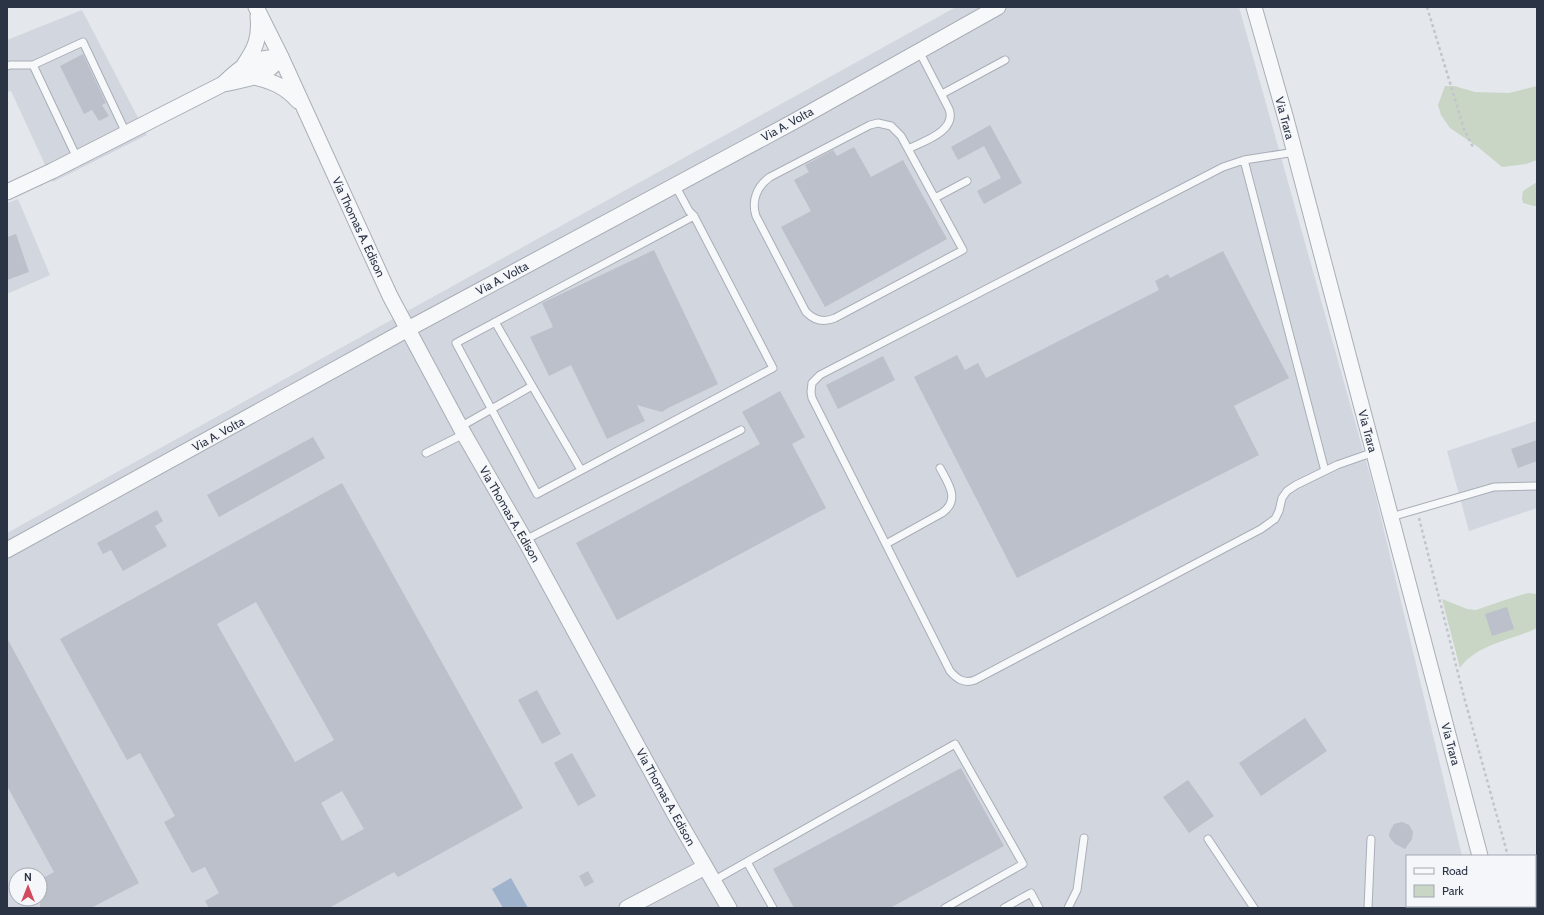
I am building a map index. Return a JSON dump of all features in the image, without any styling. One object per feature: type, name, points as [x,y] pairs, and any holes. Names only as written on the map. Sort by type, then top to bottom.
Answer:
[{"type":"street","points":[[256,7],[306,112]]},
{"type":"street","points":[[7,192],[222,84],[244,65],[252,54],[257,42],[259,29],[256,7]]},
{"type":"street","name":"Via A. Volta","points":[[7,550],[408,329],[793,122],[998,7]]},
{"type":"street","name":"Via Trara","points":[[1254,7],[1374,452],[1480,855]]},
{"type":"street","points":[[244,65],[256,60],[281,57]]},
{"type":"street","points":[[222,84],[254,77],[270,70],[281,57]]},
{"type":"street","points":[[254,77],[265,79],[284,88],[296,99],[306,112]]},
{"type":"street","name":"Via Thomas A. Edison","points":[[306,112],[369,250],[408,329],[462,431],[525,540],[729,908]]},
{"type":"street","points":[[627,908],[705,867]]},
{"type":"lane","points":[[7,66],[33,65],[83,42],[126,133]]},
{"type":"lane","points":[[908,149],[943,130],[949,124],[951,113],[919,51]]},
{"type":"lane","points":[[942,94],[1005,60]]},
{"type":"lane","points":[[33,65],[77,158]]},
{"type":"lane","points":[[883,123],[894,128],[908,149],[963,250],[830,320],[816,319],[806,312],[756,216],[754,205],[755,197],[759,188],[770,177],[874,124],[883,123]]},
{"type":"lane","points":[[1294,152],[1244,160],[1216,171],[820,375],[814,380],[811,388],[812,398],[950,671],[962,681],[970,682],[1261,529],[1275,519],[1282,498],[1287,491],[1344,462],[1374,452]]},
{"type":"lane","points":[[1244,160],[1325,471]]},
{"type":"lane","points":[[935,198],[967,181]]},
{"type":"lane","points":[[675,185],[689,211],[694,216],[773,368],[537,494],[456,343],[694,216]]},
{"type":"lane","points":[[496,322],[581,470]]},
{"type":"lane","points":[[426,453],[462,431],[492,409],[532,386]]},
{"type":"lane","points":[[525,540],[741,430]]},
{"type":"lane","points":[[886,544],[942,513],[950,506],[952,501],[952,490],[940,468]]},
{"type":"lane","points":[[1391,516],[1494,487],[1507,485],[1537,486]]},
{"type":"lane","points":[[713,881],[955,744],[1023,864],[945,908]]},
{"type":"lane","points":[[1068,908],[1077,890],[1084,838]]},
{"type":"lane","points":[[1208,839],[1254,908]]},
{"type":"lane","points":[[1368,908],[1371,839]]},
{"type":"lane","points":[[747,862],[773,908]]},
{"type":"lane","points":[[1004,908],[1031,893],[1039,908]]},
{"type":"path","points":[[1427,7],[1464,130],[1474,149]]},
{"type":"path","points":[[1416,509],[1464,697],[1508,855]]},
{"type":"shaded area","points":[[956,7],[1239,7],[1375,493],[1462,855],[1406,855],[1406,907],[1475,908],[7,908],[7,533]]},
{"type":"shaded area","points":[[82,10],[147,135],[53,182],[11,91],[7,92],[7,40]]},
{"type":"shaded area","points":[[18,199],[50,275],[7,294],[7,203]]},
{"type":"shaded area","points":[[1537,421],[1537,508],[1469,531],[1447,451]]},
{"type":"green space","points":[[1445,86],[1454,86],[1475,92],[1509,93],[1537,86],[1537,160],[1526,164],[1502,167],[1478,147],[1450,128],[1441,115],[1438,105]]},
{"type":"green space","points":[[1537,182],[1537,206],[1523,203],[1523,191]]},
{"type":"green space","points":[[1528,593],[1537,594],[1537,628],[1485,648],[1467,660],[1460,668],[1442,599],[1467,609],[1476,610]]},
{"type":"water","points":[[511,878],[528,908],[503,908],[492,889]]},
{"type":"building","points":[[83,54],[106,103],[102,105],[109,116],[99,121],[92,110],[84,114],[60,66]]},
{"type":"building","points":[[990,125],[1022,183],[984,204],[977,191],[1001,178],[984,146],[958,160],[951,147]]},
{"type":"building","points":[[854,147],[871,177],[903,160],[947,239],[825,307],[781,227],[811,211],[794,180],[809,172],[805,165],[833,150],[837,156]]},
{"type":"building","points":[[16,234],[29,272],[7,280],[7,237]]},
{"type":"building","points":[[654,250],[718,384],[662,412],[637,405],[645,421],[607,439],[571,365],[549,376],[530,337],[553,327],[542,303]]},
{"type":"building","points":[[1223,251],[1289,378],[1234,406],[1259,455],[1017,578],[914,377],[957,355],[965,370],[978,363],[986,378],[1159,290],[1155,281],[1168,274],[1170,278]]},
{"type":"building","points":[[883,356],[895,380],[838,409],[826,385]]},
{"type":"building","points":[[780,391],[805,437],[792,444],[826,508],[617,620],[576,543],[760,444],[742,412]]},
{"type":"building","points":[[313,437],[325,458],[219,517],[207,495]]},
{"type":"building","points":[[1537,440],[1537,461],[1518,468],[1511,449]]},
{"type":"building","points":[[342,483],[523,808],[398,877],[394,872],[329,908],[209,908],[205,901],[219,893],[205,867],[192,873],[164,822],[175,816],[140,753],[127,760],[60,639]],"holes":[[[256,602],[334,740],[295,762],[217,624]],[[342,791],[364,829],[342,841],[321,803]]]},
{"type":"building","points":[[157,510],[163,521],[155,526],[167,546],[123,571],[111,550],[103,554],[97,543]]},
{"type":"building","points":[[1507,607],[1514,629],[1492,636],[1485,614]]},
{"type":"building","points":[[7,638],[139,883],[91,908],[40,908],[48,907],[48,875],[54,872],[7,786]]},
{"type":"building","points":[[537,690],[561,734],[542,744],[518,700]]},
{"type":"building","points":[[1305,718],[1327,751],[1261,796],[1239,763]]},
{"type":"building","points":[[572,753],[596,796],[578,806],[554,763]]},
{"type":"building","points":[[961,768],[1004,846],[890,908],[794,908],[773,869]]},
{"type":"building","points":[[1188,780],[1214,816],[1189,833],[1163,797]]},
{"type":"building","points":[[1402,822],[1409,825],[1413,832],[1412,839],[1405,849],[1395,844],[1389,835],[1394,824]]},
{"type":"building","points":[[588,871],[594,882],[585,887],[579,876]]}]
